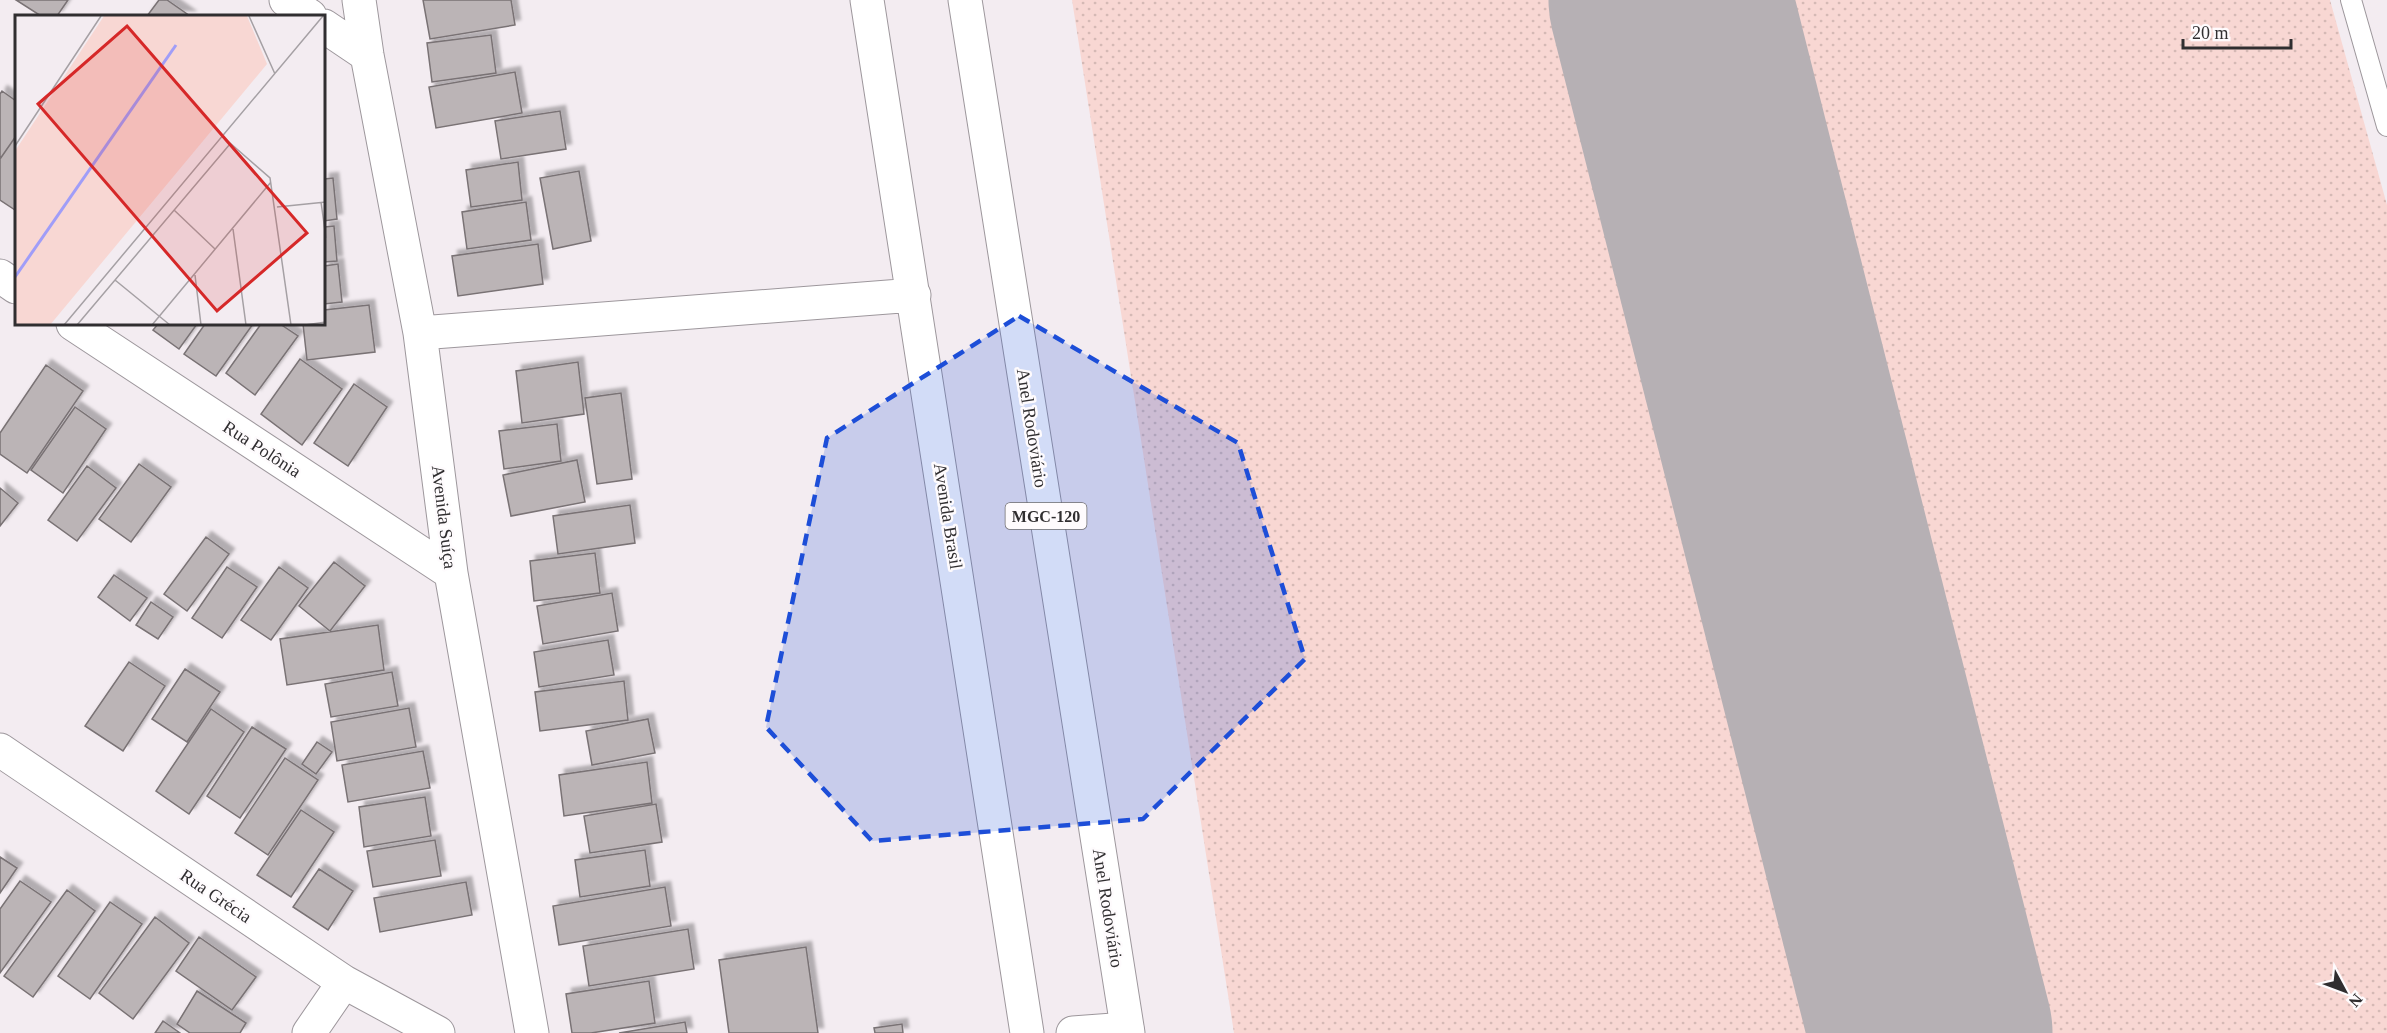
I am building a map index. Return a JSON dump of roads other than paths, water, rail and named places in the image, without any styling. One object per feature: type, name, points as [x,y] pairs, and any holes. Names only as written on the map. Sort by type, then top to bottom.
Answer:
[{"type":"street","points":[[286,0],[308,15]]},
{"type":"street","name":"Avenida Suíça","points":[[359,0],[367,55],[420,333],[451,573],[532,1033]]},
{"type":"street","name":"Avenida Brasil","points":[[867,0],[1028,1033]]},
{"type":"street","name":"Anel Rodoviário","points":[[965,0],[1128,1031]]},
{"type":"street","points":[[326,27],[367,55]]},
{"type":"street","points":[[0,276],[15,286]]},
{"type":"street","points":[[420,333],[914,295]]},
{"type":"street","name":"Rua Polônia","points":[[76,326],[451,573]]},
{"type":"street","name":"Rua Grécia","points":[[0,750],[344,982],[438,1033]]},
{"type":"street","points":[[309,1033],[344,982]]},
{"type":"street","points":[[1073,1033],[1128,1031]]},
{"type":"lane","points":[[2351,0],[2387,126]]}]
